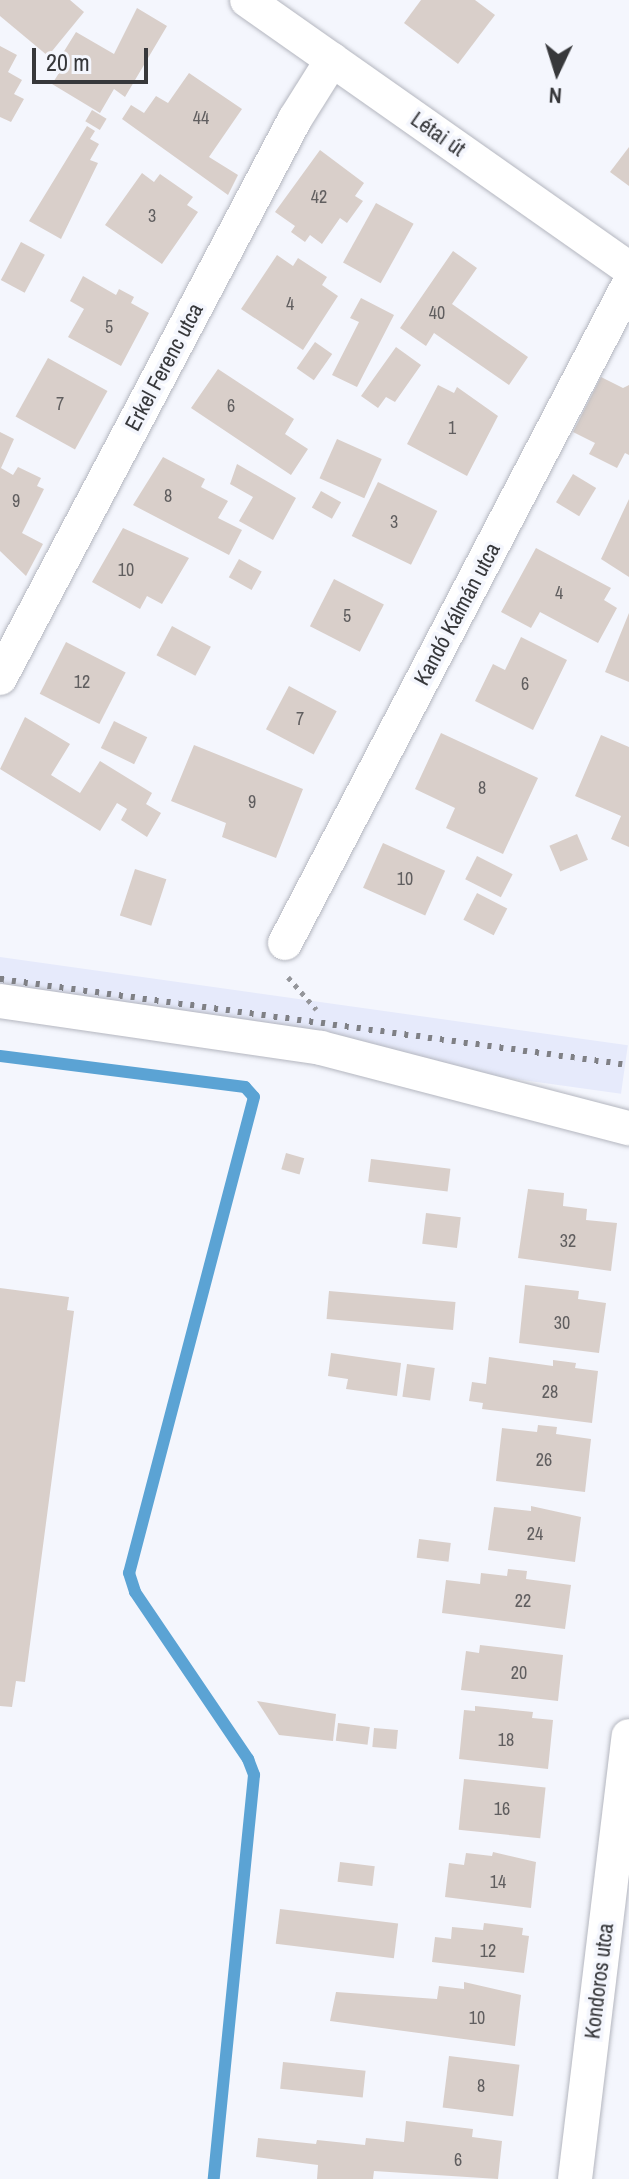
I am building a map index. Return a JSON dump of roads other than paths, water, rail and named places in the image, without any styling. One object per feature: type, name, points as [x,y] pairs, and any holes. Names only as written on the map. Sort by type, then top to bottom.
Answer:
[{"type":"street","name":"Létai út","points":[[247,0],[629,268]]},
{"type":"street","name":"Erkel Ferenc utca","points":[[0,678],[295,119],[332,60]]},
{"type":"street","name":"Kandó Kálmán utca","points":[[285,943],[629,284]]},
{"type":"street","points":[[0,1001],[321,1048],[629,1128]]},
{"type":"street","name":"Kondoros utca","points":[[575,2179],[629,1736]]},
{"type":"waterway","points":[[0,1056],[245,1087],[254,1097],[129,1573],[135,1592],[248,1759],[254,1775],[214,2179]]},
{"type":"railway","points":[[0,979],[629,1065]]}]
